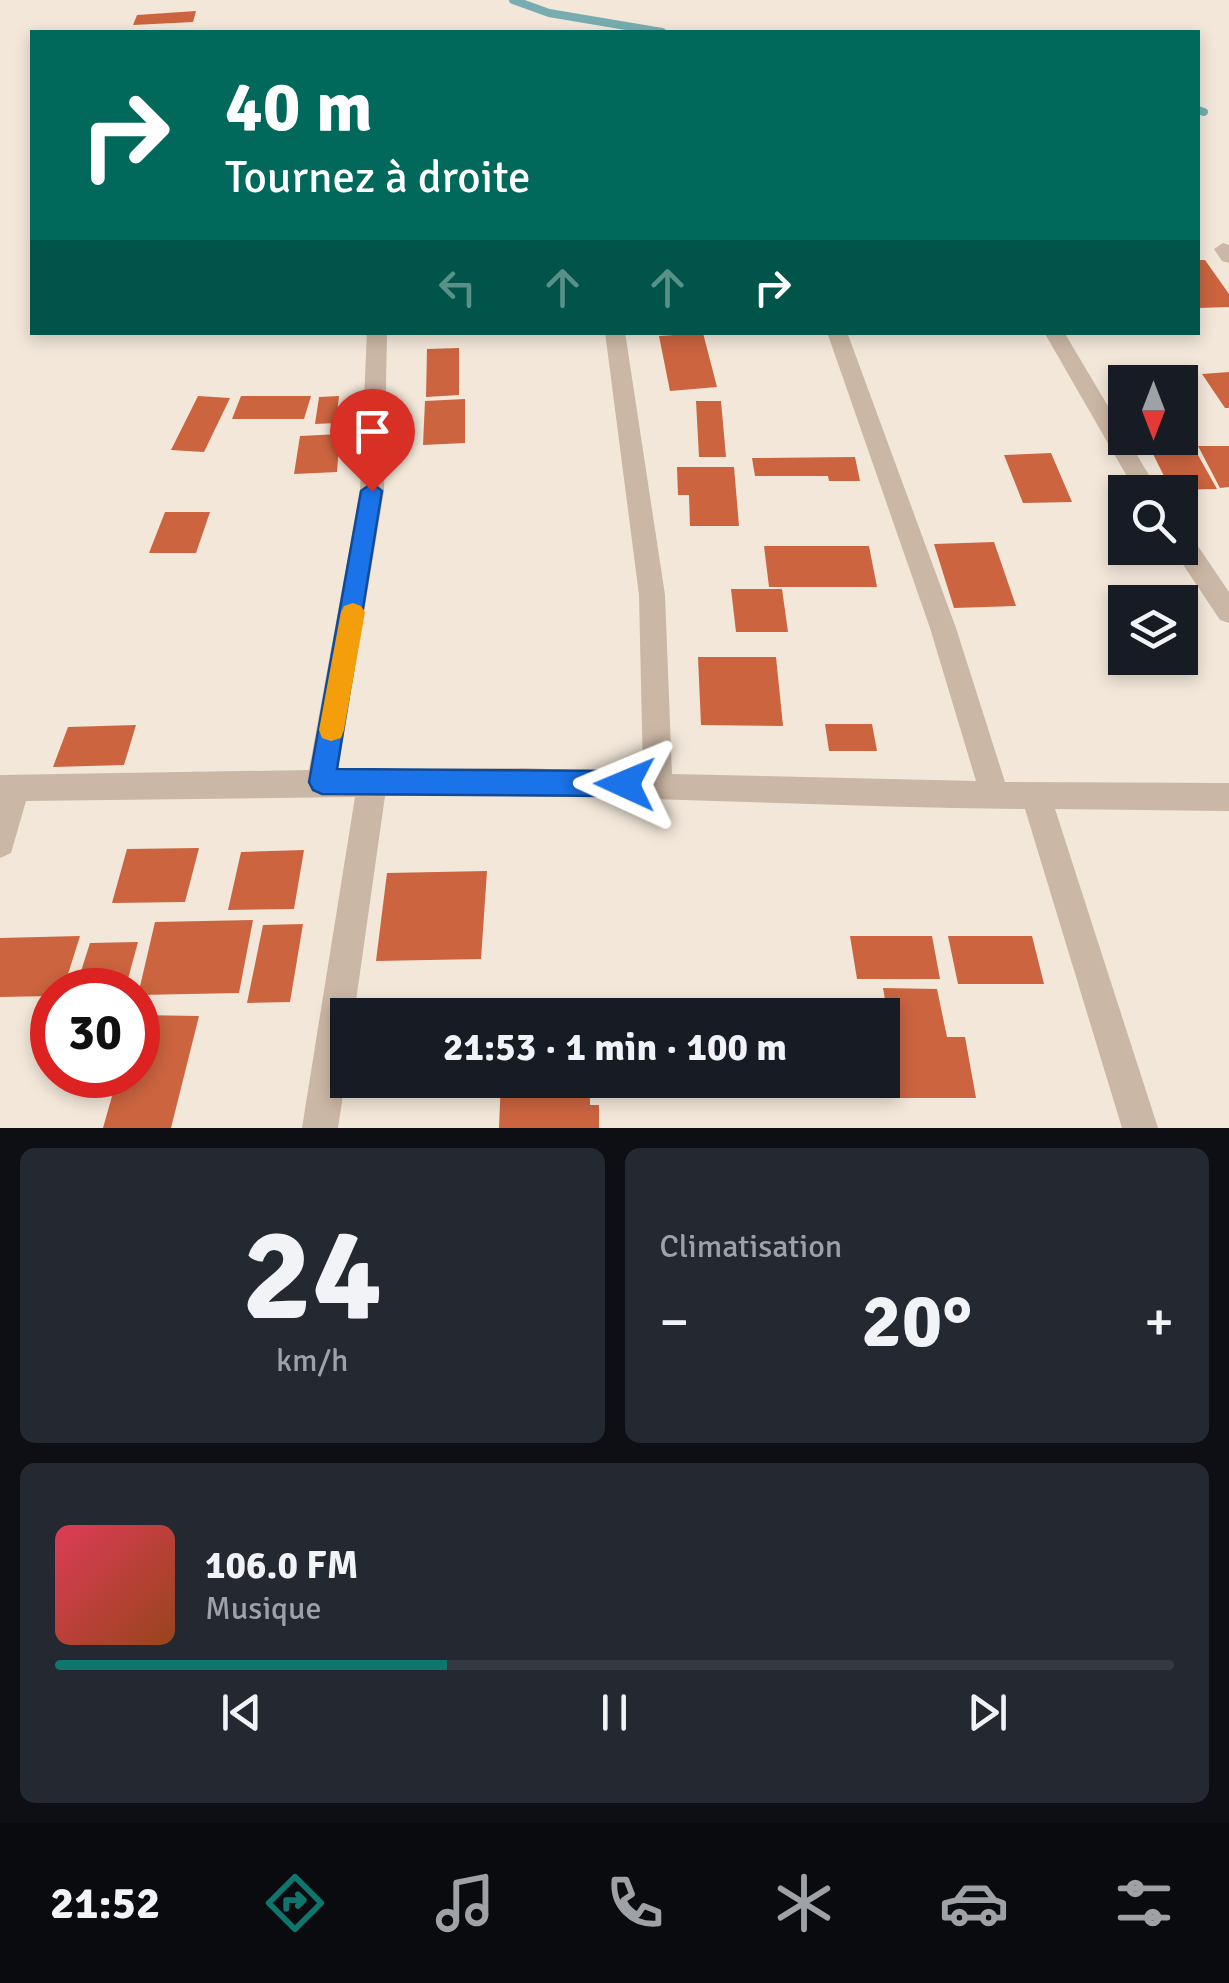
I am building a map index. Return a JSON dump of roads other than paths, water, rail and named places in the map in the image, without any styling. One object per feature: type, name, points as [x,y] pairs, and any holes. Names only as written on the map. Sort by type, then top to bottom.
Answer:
[{"type":"street","points":[[322,782],[372,491],[377,335]]},
{"type":"street","points":[[614,335],[652,595],[658,784]]},
{"type":"street","points":[[838,335],[943,628],[994,792]]},
{"type":"street","points":[[1056,335],[1138,475]]},
{"type":"street","points":[[1197,565],[1229,613]]},
{"type":"street","points":[[0,843],[8,788],[322,782],[658,784],[827,794],[994,792],[1229,797]]},
{"type":"street","points":[[320,1128],[372,784]]},
{"type":"street","points":[[1035,793],[1140,1128]]},
{"type":"waterway","points":[[513,0],[549,13],[650,30]]},
{"type":"waterway","points":[[1200,111],[1204,112]]}]
